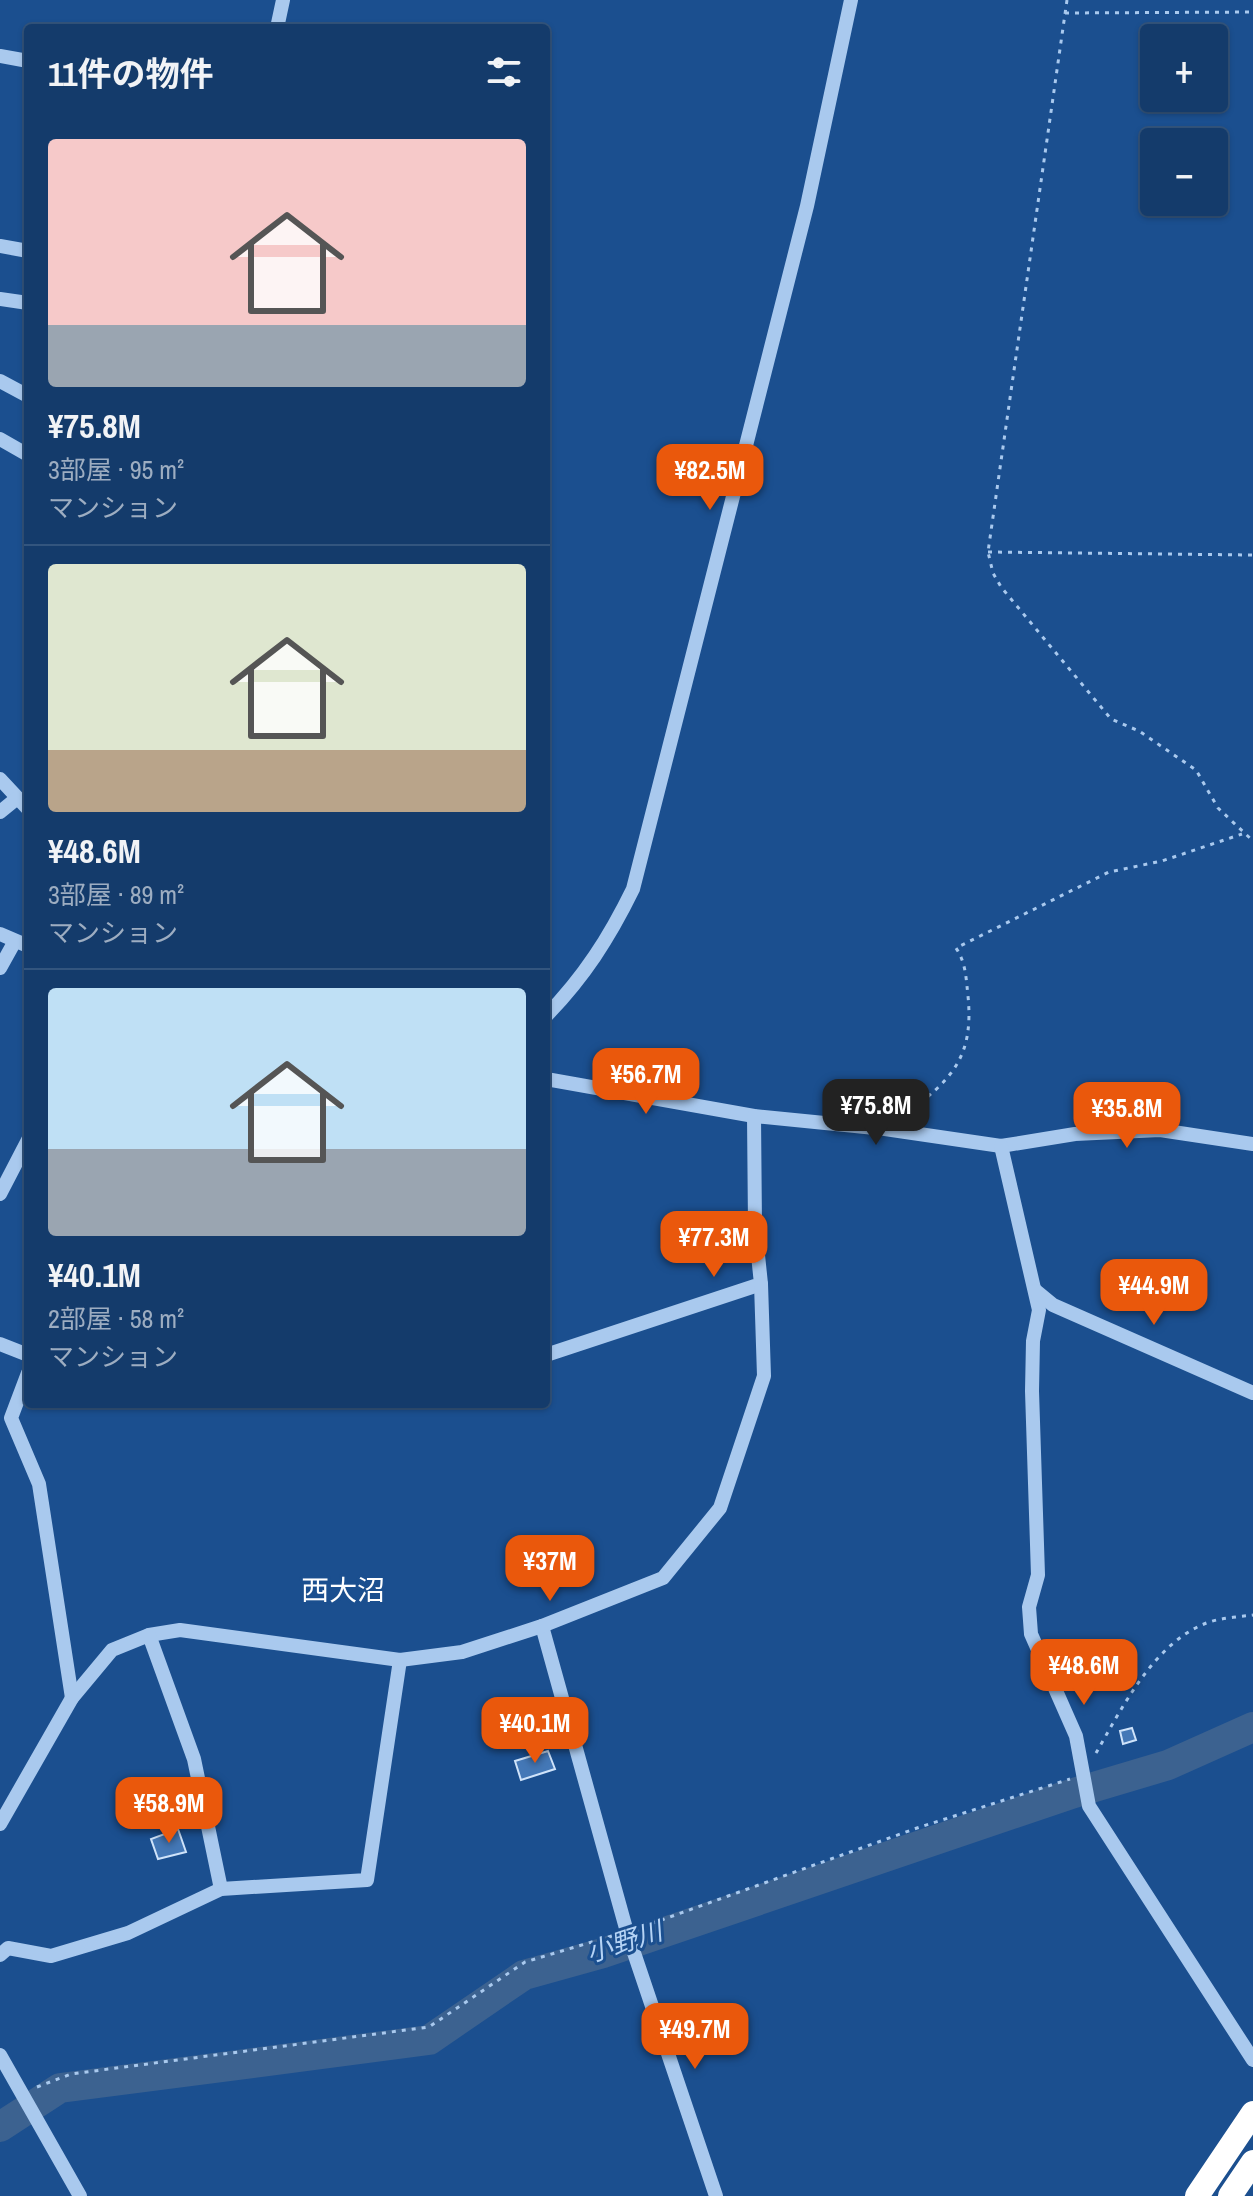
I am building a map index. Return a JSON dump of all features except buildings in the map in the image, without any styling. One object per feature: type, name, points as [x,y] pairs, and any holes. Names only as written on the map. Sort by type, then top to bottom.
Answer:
[{"type":"highway","points":[[1197,2196],[1253,2113]]},
{"type":"highway","points":[[1230,2196],[1253,2162]]},
{"type":"street","points":[[278,24],[283,0]]},
{"type":"street","points":[[550,1012],[581,981],[609,938],[633,889],[807,206],[851,0]]},
{"type":"street","points":[[0,56],[24,60]]},
{"type":"street","points":[[0,246],[24,250]]},
{"type":"street","points":[[0,299],[24,302]]},
{"type":"street","points":[[0,381],[24,394]]},
{"type":"street","points":[[0,439],[24,453]]},
{"type":"street","points":[[0,779],[24,806]]},
{"type":"street","points":[[0,812],[16,799]]},
{"type":"street","points":[[0,934],[21,944],[0,968]]},
{"type":"street","points":[[550,1080],[754,1116],[885,1129],[1001,1146],[1075,1134],[1160,1130],[1253,1144]]},
{"type":"street","points":[[0,1824],[72,1698],[112,1650],[149,1635],[180,1630],[400,1660],[462,1652],[542,1626],[663,1578],[720,1508],[764,1376],[761,1284],[755,1226],[754,1116]]},
{"type":"street","points":[[1001,1146],[1039,1310],[1033,1341],[1032,1391],[1039,1553],[1038,1575],[1029,1607],[1031,1634],[1076,1736],[1089,1806],[1253,2060]]},
{"type":"street","points":[[0,1194],[24,1148]]},
{"type":"street","points":[[550,1354],[761,1284]]},
{"type":"street","points":[[1036,1291],[1053,1305],[1253,1393]]},
{"type":"street","points":[[0,1344],[24,1353]]},
{"type":"street","points":[[24,1384],[11,1418],[39,1484],[72,1698]]},
{"type":"street","points":[[542,1626],[627,1932],[716,2196]]},
{"type":"street","points":[[149,1635],[194,1759],[221,1889]]},
{"type":"street","points":[[0,1955],[8,1948],[51,1956],[128,1933],[221,1889],[367,1880],[400,1660]]},
{"type":"street","points":[[0,2055],[80,2196]]},
{"type":"path","points":[[1067,0],[988,552],[993,573],[1001,587],[1111,719],[1139,731],[1196,770],[1218,808],[1253,841]]},
{"type":"path","points":[[1064,13],[1253,12]]},
{"type":"path","points":[[988,552],[1253,555]]},
{"type":"path","points":[[885,1129],[929,1097],[957,1067],[971,1029],[964,960],[956,948],[1109,872],[1162,861],[1243,833]]},
{"type":"path","points":[[21,2096],[71,2074],[429,2027],[525,1962],[627,1932],[917,1828],[1084,1776],[1147,1672],[1173,1646],[1202,1625],[1253,1615]]},
{"type":"water","points":[[1253,1721],[1253,1733],[1171,1770],[1166,1760]]},
{"type":"waterway","name":"小野川","points":[[0,2127],[60,2088],[429,2040],[524,1975],[603,1953],[1074,1793],[1168,1765],[1253,1727]]},
{"type":"district","name":"西大沼","points":[[343,1590]]}]
